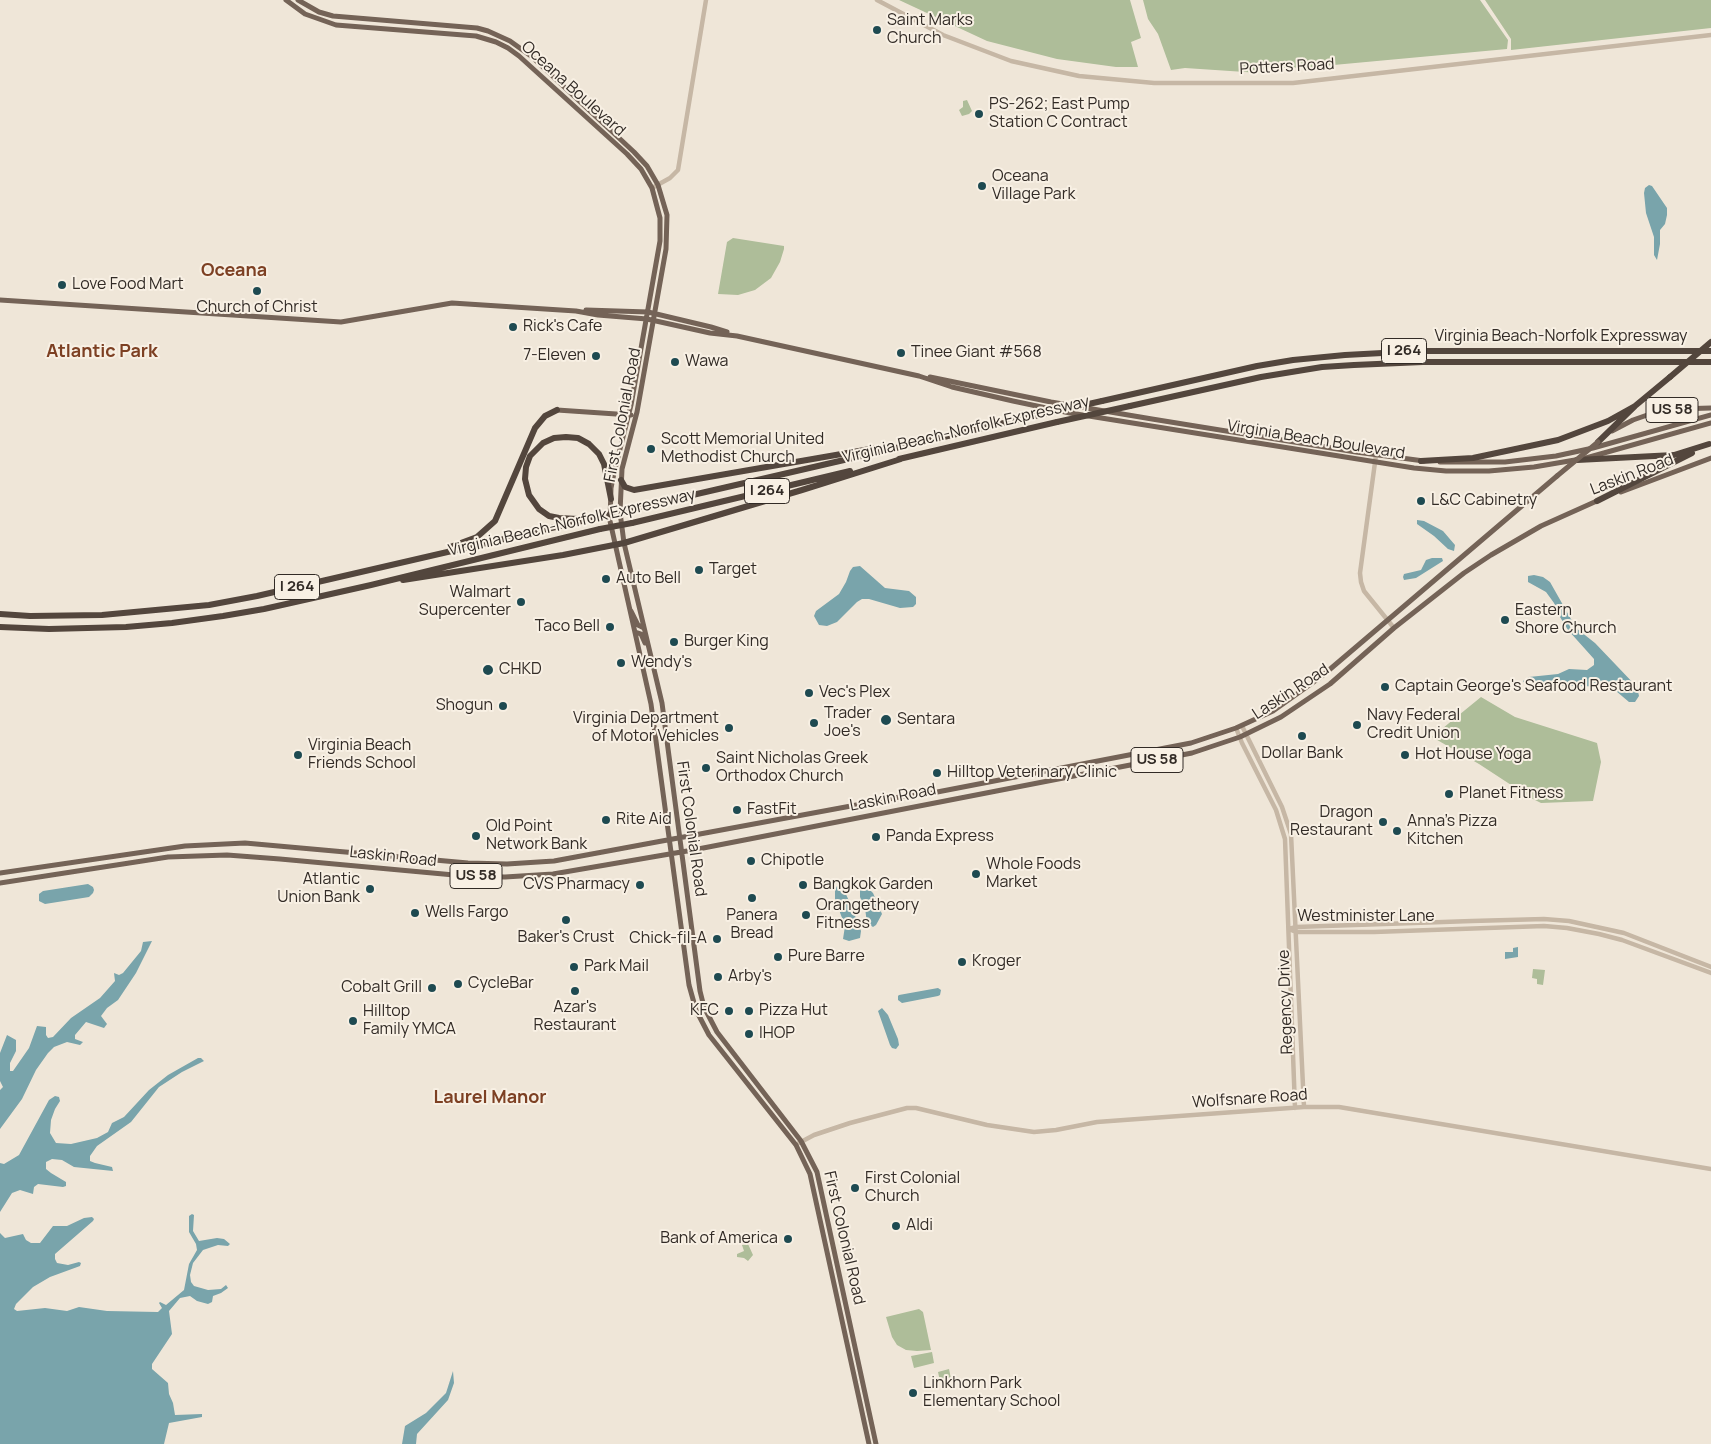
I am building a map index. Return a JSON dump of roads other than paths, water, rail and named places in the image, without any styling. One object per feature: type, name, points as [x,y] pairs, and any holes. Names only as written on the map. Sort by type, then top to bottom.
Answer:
[{"type":"highway","points":[[1598,442],[1635,406],[1711,342]]},
{"type":"highway","name":"Virginia Beach-Norfolk Expressway","points":[[0,614],[30,616],[102,615],[193,607],[257,596],[946,436],[1257,366],[1293,360],[1420,351],[1711,350]]},
{"type":"highway","name":"Virginia Beach-Norfolk Expressway","points":[[0,627],[80,629],[172,623],[264,609],[1057,422],[1261,377],[1322,367],[1423,362],[1711,362]]},
{"type":"highway","points":[[1421,461],[1473,458],[1558,440],[1608,421],[1635,406]]},
{"type":"highway","points":[[400,562],[467,542],[486,530],[499,514],[537,425],[545,416],[557,410]]},
{"type":"highway","points":[[621,480],[625,487],[634,490],[946,436]]},
{"type":"highway","points":[[589,519],[555,518],[544,513],[532,501],[527,491],[525,473],[528,461],[538,447],[548,441],[566,437],[578,438],[589,444],[599,454],[604,464],[611,499]]},
{"type":"highway","points":[[1577,460],[1674,455],[1710,444]]},
{"type":"highway","points":[[1597,501],[1710,444]]},
{"type":"highway","points":[[371,584],[417,579],[624,543],[901,459]]},
{"type":"main road","name":"Oceana Boulevard","points":[[286,0],[306,14],[336,25],[466,34],[486,38],[502,45],[519,56],[627,154],[641,169],[652,188]]},
{"type":"main road","name":"Oceana Boulevard","points":[[298,0],[319,12],[333,16],[477,28],[510,41],[531,56],[634,152],[647,166],[658,185]]},
{"type":"main road","name":"First Colonial Road","points":[[658,185],[665,205],[668,229],[654,321],[636,416],[624,458],[620,512],[624,543],[663,710],[700,991],[707,1015],[720,1038],[801,1141],[817,1172],[876,1444]]},
{"type":"main road","name":"First Colonial Road","points":[[652,188],[658,208],[660,230],[647,319],[629,414],[616,462],[610,521],[651,704],[688,977],[696,1010],[702,1024],[716,1045],[796,1146],[810,1174],[869,1444]]},
{"type":"main road","name":"Virginia Beach Boulevard","points":[[0,300],[341,322],[452,303],[576,311],[648,312],[712,327],[737,336]]},
{"type":"main road","name":"Virginia Beach Boulevard","points":[[576,311],[598,315],[647,319],[710,333],[737,336],[919,376],[972,392],[1070,413],[1414,468],[1474,471],[1516,469],[1577,460],[1711,423]]},
{"type":"main road","name":"Virginia Beach Boulevard","points":[[919,376],[940,378],[1051,402],[1421,461],[1477,463],[1523,461],[1556,456],[1711,415]]},
{"type":"main road","name":"US 58","points":[[1598,442],[1623,425],[1644,416],[1677,409],[1711,408]]},
{"type":"main road","points":[[557,410],[636,416]]},
{"type":"main road","name":"Laskin Road","points":[[0,873],[185,846],[245,844],[460,863],[521,864],[567,859],[1098,762],[1191,743],[1239,727],[1273,711],[1322,676],[1598,442]]},
{"type":"main road","name":"Laskin Road","points":[[0,883],[168,857],[227,855],[280,858],[465,876],[518,876],[572,871],[1067,780],[1192,753],[1243,736],[1281,717],[1326,687],[1394,628],[1491,554],[1541,526],[1597,501],[1711,458]]},
{"type":"main road","points":[[628,606],[638,625],[644,628]]},
{"type":"main road","points":[[635,632],[641,634],[650,650]]},
{"type":"main road","points":[[28,868],[30,878]]},
{"type":"street","points":[[652,188],[670,178],[678,170],[706,0]]},
{"type":"street","name":"Potters Road","points":[[877,0],[943,36],[1011,61],[1079,76],[1154,83],[1293,83],[1711,35]]},
{"type":"street","points":[[1376,455],[1360,573],[1364,591],[1394,628]]},
{"type":"street","name":"Regency Drive","points":[[1239,727],[1276,810],[1286,839],[1295,1108]]},
{"type":"street","name":"Regency Drive","points":[[1243,736],[1282,807],[1291,834],[1304,1107]]},
{"type":"street","name":"Westminister Lane","points":[[1289,929],[1535,920],[1568,921],[1624,933],[1711,966]]},
{"type":"street","name":"Westminister Lane","points":[[1296,929],[1374,932],[1544,926],[1567,928],[1622,940],[1711,974]]},
{"type":"street","name":"Wolfsnare Road","points":[[796,1146],[801,1141],[850,1122],[907,1108],[926,1109],[987,1125],[1034,1132],[1106,1122],[1304,1107],[1339,1107],[1711,1169]]},
{"type":"water","points":[[1649,185],[1652,186],[1667,208],[1665,224],[1660,230],[1657,260],[1654,255],[1654,237],[1646,213],[1644,193],[1645,188]]},
{"type":"water","points":[[1417,520],[1424,521],[1443,531],[1455,545],[1454,551],[1448,549],[1417,524]]},
{"type":"water","points":[[1442,558],[1443,561],[1416,578],[1404,580],[1404,574],[1421,570],[1426,560]]},
{"type":"water","points":[[860,566],[885,588],[909,591],[916,597],[916,604],[913,607],[900,608],[869,599],[862,599],[837,622],[827,626],[819,625],[814,616],[816,611],[839,594],[853,567]]},
{"type":"water","points":[[1528,576],[1543,577],[1550,582],[1576,628],[1595,643],[1637,687],[1639,696],[1635,702],[1629,702],[1616,691],[1606,687],[1525,684],[1523,681],[1529,677],[1558,674],[1569,669],[1587,670],[1594,665],[1594,659],[1568,630],[1546,592],[1528,582]]},
{"type":"water","points":[[88,884],[94,890],[89,897],[45,904],[39,901],[39,894],[43,891]]},
{"type":"water","points":[[837,886],[844,890],[850,903],[861,931],[860,938],[849,941],[843,939],[845,926],[835,899]]},
{"type":"water","points":[[867,887],[873,893],[882,914],[873,927],[867,923],[865,908],[860,897],[860,889]]},
{"type":"water","points":[[152,941],[136,973],[118,1000],[107,1008],[101,1016],[107,1024],[104,1028],[86,1022],[75,1035],[75,1039],[83,1042],[80,1045],[67,1042],[54,1047],[36,1070],[22,1099],[0,1129],[0,1090],[3,1087],[0,1081],[0,1053],[7,1035],[16,1040],[16,1051],[10,1063],[10,1071],[13,1071],[29,1048],[37,1026],[46,1027],[48,1038],[53,1037],[71,1018],[100,998],[115,981],[114,973],[119,975],[123,973],[141,951],[143,942]]},
{"type":"water","points":[[1518,947],[1518,957],[1505,959],[1505,952],[1513,952],[1513,948]]},
{"type":"water","points":[[938,988],[941,990],[938,996],[902,1003],[898,1000],[899,995]]},
{"type":"water","points":[[882,1008],[888,1015],[898,1039],[899,1045],[896,1049],[890,1045],[878,1011]]},
{"type":"water","points":[[198,1058],[204,1061],[159,1087],[131,1122],[97,1146],[90,1156],[90,1161],[112,1167],[113,1171],[74,1167],[62,1160],[52,1159],[46,1162],[46,1169],[66,1182],[66,1186],[38,1184],[34,1187],[33,1194],[20,1190],[12,1193],[0,1212],[0,1163],[4,1164],[19,1155],[49,1100],[55,1096],[59,1097],[60,1101],[51,1120],[50,1133],[56,1143],[71,1144],[97,1138],[108,1132],[112,1123],[124,1117],[149,1090],[168,1075]]},
{"type":"water","points":[[194,1215],[193,1231],[199,1241],[217,1238],[224,1239],[230,1244],[228,1246],[218,1245],[203,1250],[193,1263],[190,1275],[191,1282],[194,1286],[208,1290],[221,1289],[226,1285],[228,1288],[213,1296],[212,1302],[208,1304],[197,1301],[190,1296],[180,1298],[169,1311],[172,1334],[152,1364],[152,1369],[168,1383],[175,1415],[202,1414],[202,1417],[169,1423],[164,1444],[0,1444],[0,1233],[5,1238],[23,1234],[26,1240],[31,1243],[40,1243],[53,1226],[67,1226],[84,1218],[92,1217],[94,1219],[55,1254],[57,1263],[68,1265],[79,1262],[81,1263],[80,1266],[50,1277],[33,1287],[16,1304],[14,1309],[17,1311],[45,1308],[67,1311],[79,1307],[107,1311],[158,1312],[162,1308],[160,1302],[166,1305],[184,1290],[189,1264],[197,1250],[196,1244],[189,1232],[189,1216]]},
{"type":"water","points":[[453,1371],[454,1383],[448,1400],[417,1434],[416,1444],[402,1444],[405,1426],[426,1413],[446,1393]]},
{"type":"place","name":"Saint Marks Church","points":[[877,30]]},
{"type":"place","name":"PS-262; East Pump Station C Contract","points":[[979,114]]},
{"type":"place","name":"Oceana Village Park","points":[[982,186]]},
{"type":"place","name":"Love Food Mart","points":[[62,285]]},
{"type":"place","name":"Church of Christ","points":[[257,291]]},
{"type":"place","name":"Rick's Cafe","points":[[513,327]]},
{"type":"place","name":"Tinee Giant #568","points":[[901,353]]},
{"type":"place","name":"7-Eleven","points":[[596,356]]},
{"type":"place","name":"Wawa","points":[[675,362]]},
{"type":"place","name":"Scott Memorial United Methodist Church","points":[[651,449]]},
{"type":"place","name":"L&C Cabinetry","points":[[1421,501]]},
{"type":"place","name":"Target","points":[[699,570]]},
{"type":"place","name":"Auto Bell","points":[[606,579]]},
{"type":"place","name":"Walmart Supercenter","points":[[521,602]]},
{"type":"place","name":"Eastern Shore Church","points":[[1505,620]]},
{"type":"place","name":"Taco Bell","points":[[610,627]]},
{"type":"place","name":"Burger King","points":[[674,642]]},
{"type":"place","name":"Wendy's","points":[[621,663]]},
{"type":"place","name":"CHKD","points":[[488,670]]},
{"type":"place","name":"Captain George's Seafood Restaurant","points":[[1385,687]]},
{"type":"place","name":"Vec's Plex","points":[[809,693]]},
{"type":"place","name":"Shogun","points":[[503,706]]},
{"type":"place","name":"Sentara","points":[[886,720]]},
{"type":"place","name":"Trader Joe's","points":[[814,723]]},
{"type":"place","name":"Navy Federal Credit Union","points":[[1357,725]]},
{"type":"place","name":"Virginia Department of Motor Vehicles","points":[[729,728]]},
{"type":"place","name":"Dollar Bank","points":[[1302,736]]},
{"type":"place","name":"Virginia Beach Friends School","points":[[298,755]]},
{"type":"place","name":"Hot House Yoga","points":[[1405,755]]},
{"type":"place","name":"Saint Nicholas Greek Orthodox Church","points":[[706,768]]},
{"type":"place","name":"Hilltop Veterinary Clinic","points":[[937,773]]},
{"type":"place","name":"Planet Fitness","points":[[1449,794]]},
{"type":"place","name":"FastFit","points":[[737,810]]},
{"type":"place","name":"Rite Aid","points":[[606,820]]},
{"type":"place","name":"Dragon Restaurant","points":[[1383,822]]},
{"type":"place","name":"Anna’s Pizza Kitchen","points":[[1397,831]]},
{"type":"place","name":"Old Point Network Bank","points":[[476,836]]},
{"type":"place","name":"Panda Express","points":[[876,837]]},
{"type":"place","name":"Chipotle","points":[[751,861]]},
{"type":"place","name":"Whole Foods Market","points":[[976,874]]},
{"type":"place","name":"CVS Pharmacy","points":[[640,885]]},
{"type":"place","name":"Bangkok Garden","points":[[803,885]]},
{"type":"place","name":"Atlantic Union Bank","points":[[370,889]]},
{"type":"place","name":"Panera Bread","points":[[752,898]]},
{"type":"place","name":"Wells Fargo","points":[[415,913]]},
{"type":"place","name":"Orangetheory Fitness","points":[[806,915]]},
{"type":"place","name":"Baker's Crust","points":[[566,920]]},
{"type":"place","name":"Chick-fil-A","points":[[717,939]]},
{"type":"place","name":"Pure Barre","points":[[778,957]]},
{"type":"place","name":"Kroger","points":[[962,962]]},
{"type":"place","name":"Park Mail","points":[[574,967]]},
{"type":"place","name":"Arby's","points":[[718,977]]},
{"type":"place","name":"CycleBar","points":[[458,984]]},
{"type":"place","name":"Cobalt Grill","points":[[432,988]]},
{"type":"place","name":"Azar's Restaurant","points":[[575,991]]},
{"type":"place","name":"KFC","points":[[729,1011]]},
{"type":"place","name":"Pizza Hut","points":[[749,1011]]},
{"type":"place","name":"Hilltop Family YMCA","points":[[353,1021]]},
{"type":"place","name":"IHOP","points":[[749,1034]]},
{"type":"place","name":"First Colonial Church","points":[[855,1188]]},
{"type":"place","name":"Aldi","points":[[896,1226]]},
{"type":"place","name":"Bank of America","points":[[788,1239]]},
{"type":"place","name":"Linkhorn Park Elementary School","points":[[913,1393]]},
{"type":"district","name":"Oceana","points":[[234,271]]},
{"type":"district","name":"Atlantic Park","points":[[102,352]]},
{"type":"district","name":"Laurel Manor","points":[[490,1098]]}]
